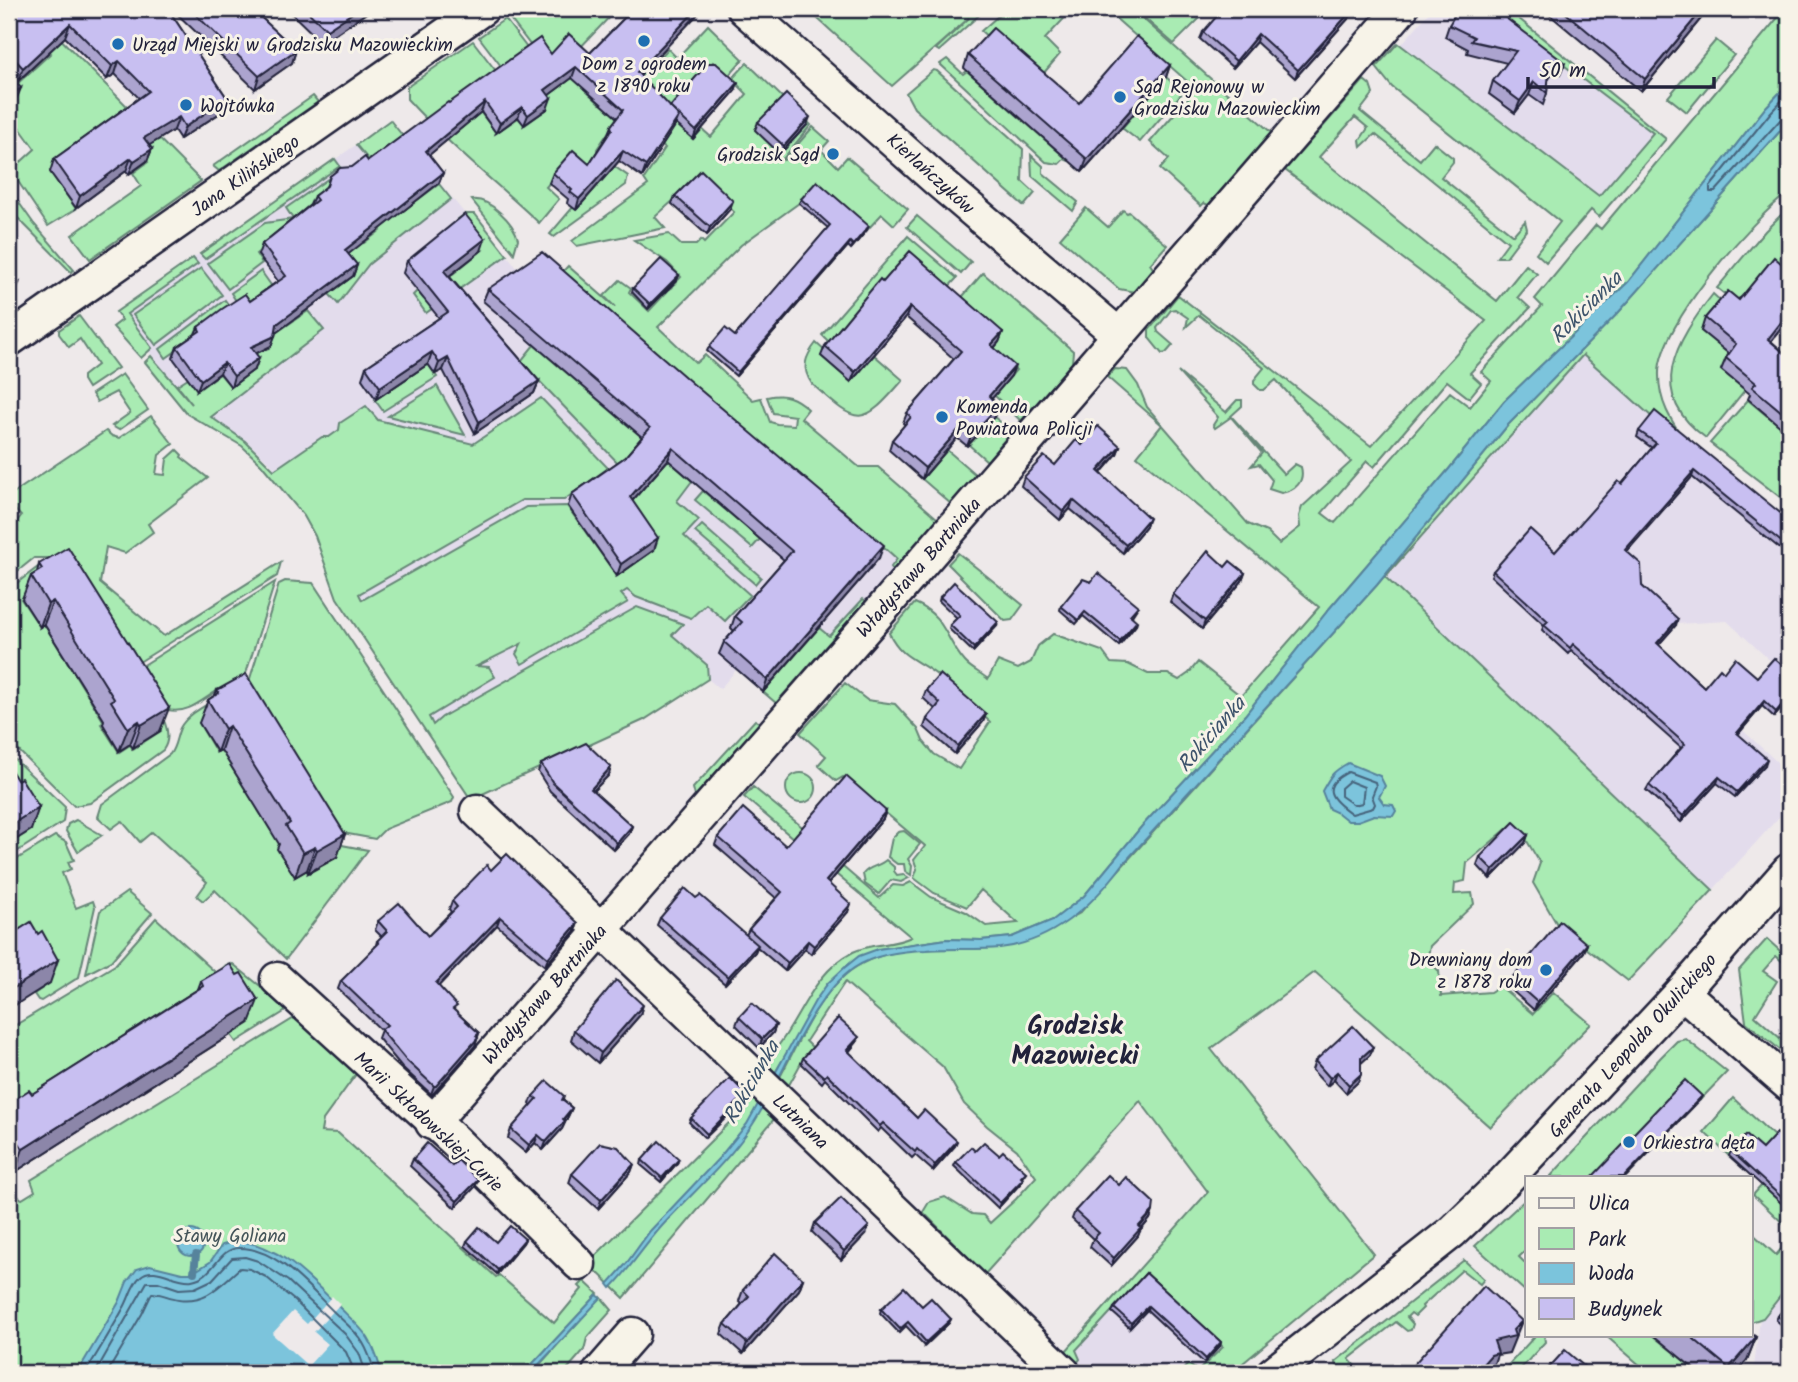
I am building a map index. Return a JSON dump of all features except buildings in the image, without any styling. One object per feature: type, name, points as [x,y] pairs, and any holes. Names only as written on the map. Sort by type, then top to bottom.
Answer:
[{"type":"street","name":"Jana Kilińskiego","points":[[9,340],[482,9]]},
{"type":"street","name":"Kierlańczyków","points":[[744,9],[938,181],[1119,335]]},
{"type":"street","name":"Władysława Bartniaka","points":[[432,1122],[1401,9]]},
{"type":"street","name":"Lutniana","points":[[477,811],[1064,1373]]},
{"type":"street","name":"Generała Leopolda Okulickiego","points":[[1273,1373],[1452,1232],[1538,1148],[1682,992],[1789,870]]},
{"type":"street","name":"Marii Skłodowskiej-Curie","points":[[276,979],[455,1141],[579,1264]]},
{"type":"street","points":[[1682,992],[1789,1085]]},
{"type":"street","points":[[599,1373],[633,1334]]},
{"type":"shaded area","points":[[1432,9],[1489,9],[1653,133],[1598,196],[1401,45]]},
{"type":"shaded area","points":[[390,121],[465,214],[475,214],[522,274],[555,280],[568,267],[905,557],[776,703],[736,670],[720,689],[708,679],[644,720],[479,796],[428,716],[328,538],[270,463],[245,440],[195,407],[116,312]]},
{"type":"shaded area","points":[[1583,356],[1654,419],[1789,528],[1789,678],[1727,621],[1677,624],[1655,649],[1789,773],[1789,806],[1713,890],[1386,577]]},
{"type":"shaded area","points":[[1145,1262],[1248,1360],[1231,1373],[1087,1373],[1065,1352]]},
{"type":"shaded area","points":[[1789,1275],[1789,1373],[1761,1373],[1754,1367],[1761,1311]]},
{"type":"green space","points":[[31,9],[201,181],[90,259],[72,235],[141,186],[133,173],[148,162],[118,122],[50,171],[76,209],[48,226],[11,171],[35,149],[9,113],[9,107],[17,101],[9,92],[9,74],[18,83],[51,53],[14,14]]},
{"type":"green space","points":[[519,9],[617,9],[575,53],[584,89],[600,104],[604,101],[611,41],[645,73],[668,49],[677,58],[708,25],[743,59],[729,75],[713,62],[667,116],[693,139],[702,129],[711,137],[747,94],[732,79],[747,63],[811,125],[782,160],[813,127],[829,141],[821,150],[838,167],[847,157],[908,209],[894,225],[882,214],[867,230],[815,185],[799,203],[741,245],[658,327],[696,363],[705,355],[753,400],[761,398],[770,422],[794,425],[795,416],[773,413],[767,397],[784,396],[799,402],[808,409],[801,418],[859,467],[878,467],[938,519],[893,570],[891,567],[897,559],[841,508],[835,514],[555,280],[568,266],[615,307],[604,296],[620,280],[631,288],[629,292],[649,311],[681,277],[667,262],[634,240],[669,234],[681,245],[696,245],[701,240],[704,243],[734,212],[698,178],[655,217],[665,228],[577,246],[572,241],[648,185],[644,179],[665,148],[618,118],[597,149],[598,155],[628,176],[626,185],[554,237],[550,234],[574,206],[578,208],[598,185],[569,160],[546,187],[559,199],[539,223],[455,147],[407,99],[407,87],[473,41],[499,75],[469,97],[496,133],[518,118],[525,125],[547,109],[534,50],[508,16]]},
{"type":"green space","points":[[807,9],[986,9],[939,51],[936,49],[969,18],[892,86]]},
{"type":"green space","points":[[1006,9],[1073,9],[1045,39],[1060,54],[1037,81],[981,31]]},
{"type":"green space","points":[[1105,9],[1132,9],[1273,134],[1208,205],[1204,203],[1201,206],[1160,169],[1169,159],[1150,142],[1196,89]]},
{"type":"green space","points":[[1134,9],[1209,9],[1174,44]]},
{"type":"green space","points":[[1490,9],[1507,9],[1666,139],[1599,217],[1591,210],[1546,262],[1536,253],[1560,222],[1392,87],[1376,67],[1398,43],[1599,196],[1653,133]]},
{"type":"green space","points":[[1785,9],[1789,9],[1789,83],[1766,107],[1628,282],[1504,401],[1329,609],[1245,715],[1142,826],[1084,896],[1053,920],[1012,937],[947,939],[878,949],[828,983],[775,1073],[765,1061],[777,1048],[825,974],[853,952],[911,937],[744,797],[753,787],[801,826],[801,831],[879,898],[893,885],[903,886],[911,882],[931,897],[966,912],[986,926],[1018,923],[981,890],[967,907],[934,893],[914,878],[917,869],[914,860],[925,846],[843,777],[836,781],[818,765],[826,756],[800,733],[845,683],[867,700],[895,704],[918,729],[923,741],[934,754],[959,769],[990,722],[951,686],[894,642],[889,633],[915,603],[925,608],[939,622],[965,662],[988,679],[998,661],[1018,669],[1031,662],[1038,646],[1053,634],[1102,651],[1111,663],[1128,664],[1148,674],[1168,674],[1179,680],[1198,662],[1241,696],[1319,607],[1137,456],[1162,425],[1107,377],[1115,369],[1127,370],[1138,385],[1147,407],[1248,524],[1267,532],[1279,544],[1300,527],[1302,507],[1351,462],[1276,380],[1264,390],[1260,390],[1254,380],[1264,368],[1199,315],[1186,327],[1188,318],[1175,309],[1171,310],[1157,328],[1173,345],[1162,354],[1149,338],[1149,330],[1178,295],[1371,446],[1486,321],[1285,170],[1364,80],[1370,85],[1373,94],[1360,111],[1420,160],[1434,143],[1453,158],[1453,162],[1441,177],[1513,235],[1525,221],[1527,229],[1506,257],[1497,257],[1508,242],[1375,134],[1361,147],[1360,140],[1368,128],[1355,117],[1319,157],[1497,301],[1526,265],[1537,274],[1518,297],[1530,308],[1470,373],[1481,383],[1469,398],[1447,381],[1374,467],[1367,461],[1322,513],[1335,523],[1450,392],[1470,407],[1491,381],[1481,372],[1542,306],[1535,299],[1596,225],[1601,229]]},
{"type":"green space","points":[[505,19],[530,52],[504,70],[479,37]]},
{"type":"green space","points":[[1716,40],[1734,55],[1687,112],[1668,97]]},
{"type":"green space","points":[[947,59],[963,74],[967,71],[1069,161],[1064,159],[1059,164],[1046,162],[940,64]]},
{"type":"green space","points":[[933,70],[1023,149],[1022,181],[1035,193],[1024,206],[914,108],[906,93]]},
{"type":"green space","points":[[1166,77],[1183,92],[1140,142],[1122,128]]},
{"type":"green space","points":[[313,96],[318,102],[219,171],[213,166]]},
{"type":"green space","points":[[390,120],[406,140],[373,165],[356,145]]},
{"type":"green space","points":[[1789,121],[1789,192],[1753,225],[1710,275],[1674,328],[1663,352],[1659,383],[1663,402],[1688,445],[1652,417],[1583,355],[1385,577],[1713,890],[1628,981],[1558,926],[1533,883],[1540,863],[1527,841],[1511,825],[1467,863],[1465,881],[1455,883],[1454,894],[1472,893],[1474,904],[1430,946],[1427,960],[1439,971],[1441,996],[1490,992],[1500,986],[1533,1014],[1553,992],[1591,1024],[1490,1127],[1315,972],[1211,1049],[1374,1254],[1231,1373],[1180,1373],[1188,1364],[1198,1371],[1223,1347],[1145,1275],[1076,1350],[1080,1359],[1077,1363],[1065,1352],[1208,1192],[1140,1101],[985,1274],[923,1212],[929,1202],[945,1197],[972,1214],[983,1215],[990,1223],[1036,1177],[1017,1150],[964,1104],[943,1067],[845,982],[806,1041],[814,1049],[801,1063],[789,1085],[780,1077],[808,1023],[835,985],[863,963],[901,951],[982,949],[1012,945],[1032,938],[1080,913],[1377,585],[1508,425],[1618,313]]},
{"type":"green space","points":[[1031,155],[1043,166],[1043,173],[1078,202],[1073,211],[1032,176]]},
{"type":"green space","points":[[335,159],[340,166],[205,259],[200,254]]},
{"type":"green space","points":[[342,169],[337,178],[326,186],[312,211],[256,254],[262,263],[228,289],[208,263],[265,223],[293,219],[286,208]]},
{"type":"green space","points":[[439,184],[451,199],[369,264],[338,304],[329,294],[353,276],[340,259],[361,240],[364,243],[381,230],[379,226]]},
{"type":"green space","points":[[10,190],[34,224],[74,270],[71,272],[9,209]]},
{"type":"green space","points":[[472,200],[486,203],[506,219],[518,239],[514,253]]},
{"type":"green space","points":[[1789,207],[1789,285],[1739,305],[1717,288]]},
{"type":"green space","points":[[1086,208],[1108,227],[1123,210],[1129,212],[1167,245],[1150,264],[1154,270],[1135,292],[1119,289],[1060,238]]},
{"type":"green space","points":[[465,214],[475,214],[507,255],[426,313],[413,295],[417,291],[423,298],[481,251],[457,220]]},
{"type":"green space","points":[[917,216],[971,262],[961,274],[907,227]]},
{"type":"green space","points":[[908,236],[957,278],[943,293],[831,344],[822,335]]},
{"type":"green space","points":[[193,258],[198,264],[127,314],[152,348],[141,358],[113,327],[122,320],[116,312]]},
{"type":"green space","points":[[201,268],[222,295],[156,345],[133,315]]},
{"type":"green space","points":[[261,271],[273,288],[247,306],[238,304],[231,293]]},
{"type":"green space","points":[[983,273],[1073,351],[1072,363],[1021,421],[994,395],[1016,370],[992,350],[999,342],[956,304]]},
{"type":"green space","points":[[1713,294],[1723,303],[1701,331],[1732,356],[1721,370],[1745,390],[1706,438],[1687,421],[1676,404],[1671,385],[1672,367],[1678,349]]},
{"type":"green space","points":[[225,300],[233,311],[166,358],[160,349]]},
{"type":"green space","points":[[308,311],[324,330],[211,417],[245,441],[274,470],[322,437],[329,437],[339,430],[340,423],[366,406],[378,420],[473,444],[541,398],[608,468],[564,500],[522,500],[359,594],[362,600],[526,507],[567,506],[617,576],[654,550],[625,509],[668,460],[692,481],[677,501],[699,520],[684,536],[750,595],[725,621],[706,604],[691,618],[636,597],[627,590],[621,594],[628,602],[522,664],[516,654],[521,644],[477,666],[489,667],[495,677],[429,717],[433,725],[442,717],[637,607],[683,624],[672,635],[707,665],[708,679],[644,720],[470,798],[337,598],[315,536],[304,516],[261,464],[242,446],[187,414],[145,362],[151,356],[192,404],[177,385],[188,378],[198,390],[220,374],[231,387],[255,369],[245,355],[269,348],[271,336]]},
{"type":"green space","points":[[79,316],[118,368],[88,388],[83,376],[97,365],[80,339],[69,347],[59,334],[59,330]]},
{"type":"green space","points":[[816,343],[825,351],[821,356],[851,382],[874,355],[903,380],[868,414],[850,414],[827,398],[812,384],[806,373],[809,353]]},
{"type":"green space","points":[[534,345],[645,440],[622,467],[523,364],[521,361]]},
{"type":"green space","points":[[428,364],[437,377],[383,411],[375,400]]},
{"type":"green space","points":[[1178,372],[1226,412],[1237,400],[1242,400],[1242,406],[1231,416],[1284,474],[1295,464],[1301,467],[1302,477],[1298,485],[1281,493],[1269,489],[1272,480],[1259,464],[1251,466],[1262,453],[1231,417],[1215,428],[1213,425],[1218,417]]},
{"type":"green space","points":[[122,374],[148,410],[119,430],[112,426],[130,413],[116,392],[97,402],[92,394]]},
{"type":"green space","points":[[437,386],[465,435],[388,416]]},
{"type":"green space","points":[[1748,400],[1767,416],[1771,412],[1786,425],[1783,429],[1789,434],[1789,504],[1710,443]]},
{"type":"green space","points":[[151,416],[173,444],[159,455],[156,474],[165,475],[167,459],[177,450],[181,457],[208,478],[148,524],[153,532],[125,553],[106,547],[100,583],[164,636],[281,562],[277,576],[136,664],[68,558],[34,558],[9,578],[9,531],[21,516],[9,504],[9,496],[106,431],[119,438]]},
{"type":"green space","points":[[994,417],[1012,431],[987,461],[969,445]]},
{"type":"green space","points":[[947,450],[976,475],[951,504],[922,479]]},
{"type":"green space","points":[[703,491],[760,539],[752,548],[695,500]]},
{"type":"green space","points":[[702,525],[761,577],[755,584],[695,532]]},
{"type":"green space","points":[[958,553],[1023,605],[1012,620],[1005,621],[948,564]]},
{"type":"green space","points":[[64,565],[21,599],[40,627],[44,624],[104,722],[101,724],[119,752],[130,745],[133,749],[161,731],[151,715],[158,710],[167,735],[163,750],[90,803],[74,806],[9,741],[9,589],[38,567]]},
{"type":"green space","points":[[285,581],[313,583],[454,797],[452,802],[385,829],[375,839],[343,833],[248,685],[279,584]]},
{"type":"green space","points":[[275,582],[243,683],[226,686],[184,710],[168,710],[139,668]]},
{"type":"green space","points":[[863,599],[866,601],[776,703],[763,692],[819,628],[829,636]]},
{"type":"green space","points":[[221,696],[210,716],[199,723],[216,752],[221,750],[281,846],[278,849],[295,876],[306,870],[309,873],[336,858],[333,832],[342,845],[368,850],[286,959],[215,890],[203,901],[197,896],[207,882],[152,832],[140,842],[122,821],[111,829],[98,817],[102,804],[170,754],[180,728],[188,718]]},
{"type":"green space","points":[[755,720],[760,723],[695,796],[693,788]]},
{"type":"green space","points":[[9,754],[65,807],[63,822],[18,851],[11,843],[31,830],[9,803]]},
{"type":"green space","points":[[801,773],[807,774],[815,782],[815,794],[807,802],[801,803],[795,802],[787,794],[786,788],[787,782],[795,774]]},
{"type":"green space","points":[[76,820],[102,835],[78,852],[66,831],[68,824]]},
{"type":"green space","points":[[904,831],[920,844],[908,859],[912,866],[911,875],[905,871],[904,864],[897,864],[888,857],[892,838],[898,832]]},
{"type":"green space","points":[[55,836],[66,842],[74,860],[68,862],[71,869],[62,873],[76,908],[93,901],[95,907],[79,977],[41,1001],[34,994],[50,983],[34,955],[9,953],[9,864]]},
{"type":"green space","points":[[886,860],[894,867],[897,875],[903,874],[909,878],[901,882],[891,880],[879,894],[865,884],[863,874]]},
{"type":"green space","points":[[127,892],[152,913],[111,961],[86,974],[100,911]]},
{"type":"green space","points":[[156,918],[215,972],[233,964],[289,1009],[236,1042],[231,1035],[250,1023],[233,996],[9,1120],[9,1029],[115,965]]},
{"type":"green space","points":[[1767,939],[1789,959],[1785,964],[1776,956],[1763,971],[1777,981],[1755,1016],[1789,1046],[1789,1057],[1746,1022],[1739,970]]},
{"type":"green space","name":"Stawy Goliana","points":[[296,1017],[309,1030],[317,1026],[359,1070],[323,1120],[321,1132],[338,1133],[496,1277],[499,1275],[554,1323],[582,1289],[579,1286],[584,1281],[598,1294],[524,1373],[9,1373],[9,1190],[22,1199],[35,1191],[31,1180]]},
{"type":"green space","points":[[1686,1039],[1727,1072],[1700,1100],[1684,1085],[1596,1176],[1551,1176],[1661,1057],[1677,1041]]},
{"type":"green space","points":[[754,1098],[775,1118],[624,1298],[588,1263]]},
{"type":"green space","points":[[1733,1098],[1775,1137],[1761,1154],[1744,1139],[1729,1156],[1704,1132]]},
{"type":"green space","points":[[1762,1185],[1789,1210],[1787,1227],[1753,1195]]},
{"type":"green space","points":[[1525,1200],[1525,1251],[1519,1257],[1525,1263],[1525,1291],[1475,1246]]},
{"type":"green space","points":[[1752,1233],[1776,1255],[1789,1240],[1789,1285],[1763,1318],[1752,1322]]},
{"type":"green space","points":[[1464,1260],[1484,1279],[1480,1284],[1462,1270],[1422,1306],[1415,1316],[1411,1313],[1407,1317],[1413,1324],[1411,1330],[1407,1331],[1396,1322],[1349,1359],[1355,1366],[1349,1373],[1342,1373],[1335,1362]]},
{"type":"green space","points":[[601,1297],[612,1310],[587,1338],[584,1350],[564,1373],[532,1373]]},
{"type":"green space","points":[[1544,1336],[1545,1342],[1517,1373],[1501,1373],[1534,1337]]},
{"type":"green space","points":[[1606,1336],[1653,1336],[1699,1373],[1649,1373]]},
{"type":"water","points":[[1789,83],[1789,121],[1618,313],[1508,425],[1377,585],[1099,893],[1071,919],[1038,938],[1019,944],[1000,948],[898,952],[879,956],[854,968],[823,1000],[797,1042],[763,1108],[741,1141],[662,1226],[611,1288],[608,1284],[650,1231],[747,1124],[815,1001],[828,983],[844,968],[859,956],[878,949],[947,939],[1012,937],[1053,920],[1084,896],[1142,826],[1245,715],[1329,609],[1504,401],[1628,282],[1766,107]]},
{"type":"water","points":[[1348,763],[1380,776],[1385,786],[1379,797],[1384,804],[1393,805],[1396,811],[1393,816],[1374,815],[1358,821],[1348,821],[1329,809],[1322,791],[1332,774]]},
{"type":"water","points":[[191,1230],[200,1234],[204,1243],[200,1252],[191,1256],[182,1252],[178,1243],[182,1234]]},
{"type":"water","name":"Stawy Goliana","points":[[237,1241],[253,1244],[281,1256],[305,1275],[365,1334],[373,1346],[382,1373],[77,1373],[119,1302],[127,1282],[137,1269],[150,1265],[192,1273],[210,1262],[222,1245]]},
{"type":"water","points":[[597,1295],[601,1298],[531,1373],[524,1373]]},
{"type":"pier","points":[[332,1296],[340,1304],[314,1332],[328,1344],[308,1366],[272,1334],[293,1311],[307,1324]]},
{"type":"waterway","points":[[194,1272],[196,1255]]},
{"type":"place","name":"Dom z ogrodem z 1890 roku","points":[[644,41]]},
{"type":"place","name":"Urząd Miejski w Grodzisku Mazowieckim","points":[[118,44]]},
{"type":"place","name":"Sąd Rejonowy w Grodzisku Mazowieckim","points":[[1120,97]]},
{"type":"place","name":"Wojtówka","points":[[186,105]]},
{"type":"place","name":"Grodzisk Sąd","points":[[833,154]]},
{"type":"place","name":"Komenda Powiatowa Policji","points":[[942,417]]},
{"type":"place","name":"Drewniany dom z 1878 roku","points":[[1546,970]]},
{"type":"place","name":"Orkiestra dęta","points":[[1629,1142]]},
{"type":"district","name":"Grodzisk Mazowiecki","points":[[1075,1040]]},
{"type":"water label","name":"Rokicianka","points":[[1586,307]]},
{"type":"water label","name":"Rokicianka","points":[[1211,734]]},
{"type":"water label","name":"Rokicianka","points":[[751,1082]]}]
